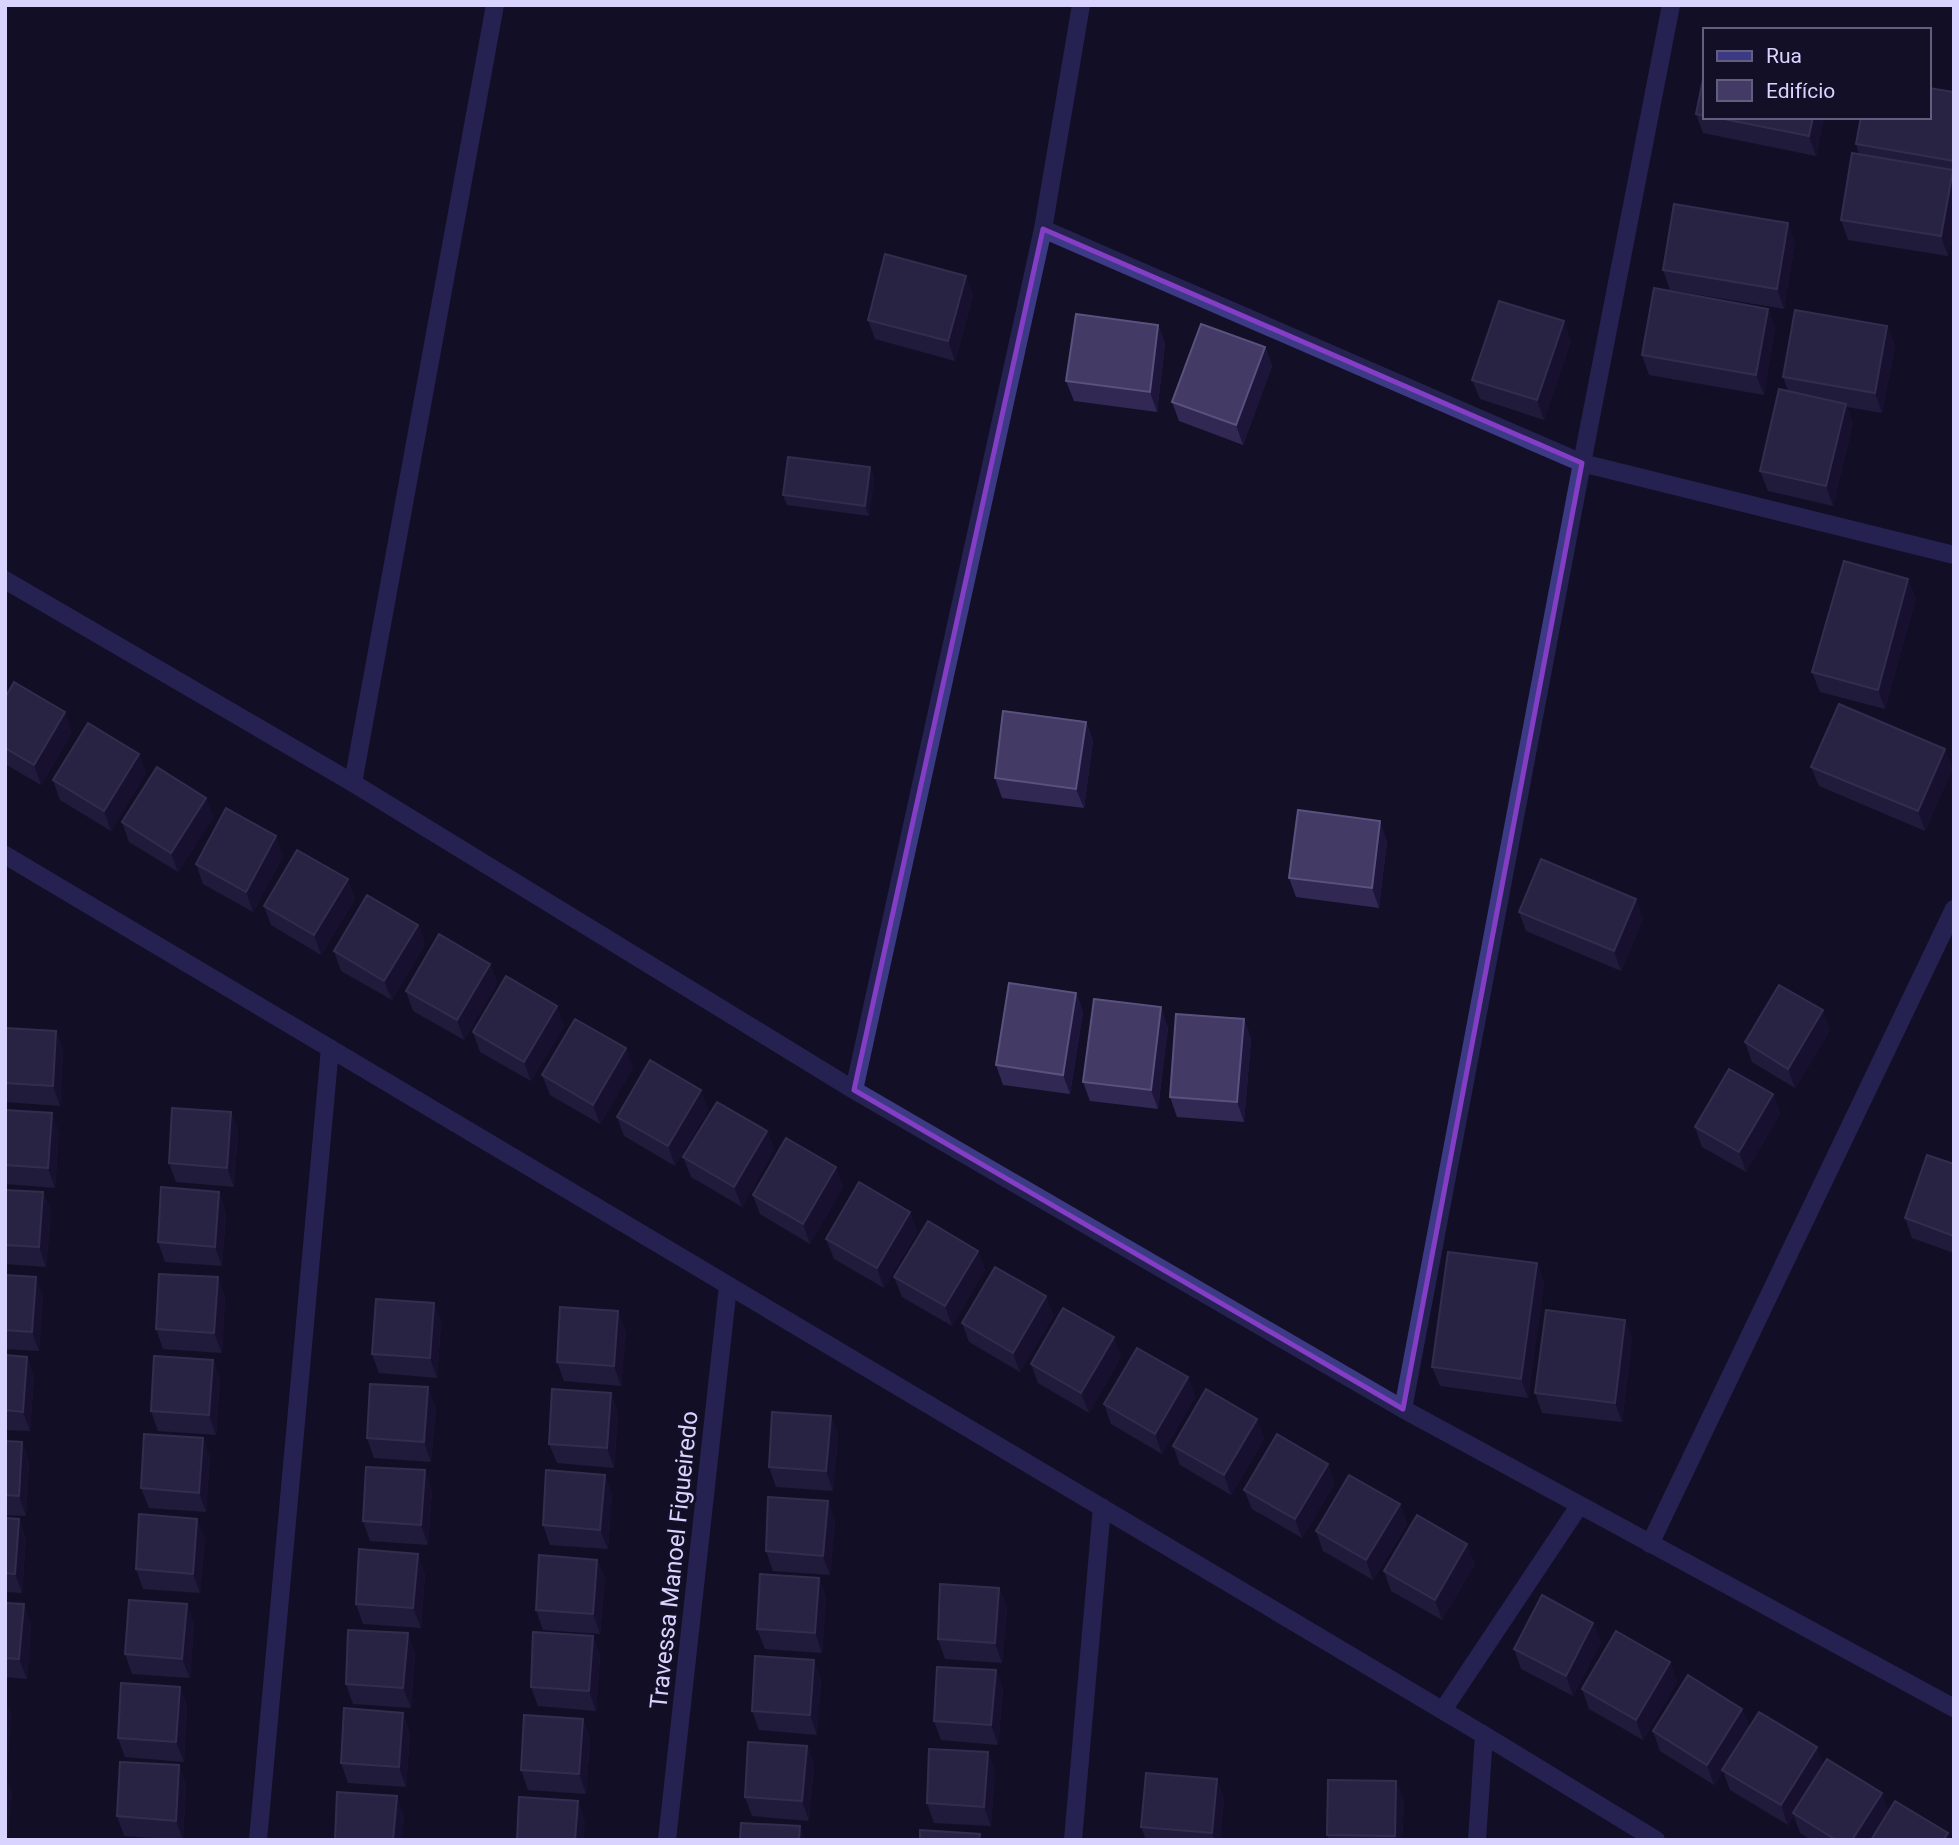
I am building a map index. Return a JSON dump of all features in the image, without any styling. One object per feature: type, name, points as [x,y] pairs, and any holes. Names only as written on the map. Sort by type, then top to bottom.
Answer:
[{"type":"street","points":[[353,783],[495,5]]},
{"type":"street","points":[[854,1090],[1042,229],[1081,5]]},
{"type":"street","points":[[1403,1409],[1671,5]]},
{"type":"street","points":[[1042,229],[1582,463],[1954,555]]},
{"type":"street","points":[[5,580],[353,783],[854,1090],[1403,1409],[1954,1708]]},
{"type":"street","points":[[5,855],[1443,1710],[1656,1840]]},
{"type":"street","points":[[1650,1544],[1954,909]]},
{"type":"street","points":[[258,1840],[330,1048]]},
{"type":"street","name":"Travessa Manoel Figueiredo","points":[[667,1840],[728,1286]]},
{"type":"street","points":[[1443,1710],[1579,1506]]},
{"type":"street","points":[[1073,1840],[1102,1507]]},
{"type":"street","points":[[1477,1840],[1484,1735]]},
{"type":"highlighted area","points":[[1043,229],[1582,463],[1403,1409],[854,1090]]},
{"type":"building","points":[[1703,80],[1703,116],[1696,114]]},
{"type":"building","points":[[1931,88],[1954,92],[1954,161],[1856,144],[1861,119],[1931,119]]},
{"type":"building","points":[[1724,119],[1813,119],[1809,136]]},
{"type":"building","points":[[1852,153],[1953,170],[1941,236],[1841,220]]},
{"type":"building","points":[[1674,204],[1788,223],[1777,289],[1663,270]]},
{"type":"building","points":[[885,254],[966,276],[948,341],[868,320]]},
{"type":"building","points":[[1654,288],[1768,309],[1756,375],[1642,355]]},
{"type":"building","points":[[1499,301],[1564,321],[1537,400],[1472,380]]},
{"type":"building","points":[[1795,310],[1887,326],[1875,393],[1783,377]]},
{"type":"building","points":[[1076,314],[1158,325],[1150,392],[1066,381]]},
{"type":"building","points":[[1201,324],[1265,347],[1236,425],[1172,402]]},
{"type":"building","points":[[1779,389],[1846,404],[1826,486],[1760,471]]},
{"type":"building","points":[[788,457],[870,467],[865,506],[783,495]]},
{"type":"building","points":[[1844,561],[1908,579],[1878,690],[1812,672]]},
{"type":"building","points":[[14,682],[65,712],[34,765],[5,748],[5,698]]},
{"type":"building","points":[[1839,704],[1945,749],[1918,811],[1811,767]]},
{"type":"building","points":[[1003,711],[1086,722],[1076,789],[995,778]]},
{"type":"building","points":[[88,723],[139,754],[104,811],[53,780]]},
{"type":"building","points":[[157,767],[206,798],[171,853],[122,822]]},
{"type":"building","points":[[226,808],[276,836],[246,892],[196,864]]},
{"type":"building","points":[[1298,810],[1380,821],[1372,888],[1289,878]]},
{"type":"building","points":[[297,850],[348,879],[314,935],[264,906]]},
{"type":"building","points":[[1541,859],[1636,899],[1614,951],[1519,912]]},
{"type":"building","points":[[367,895],[418,925],[384,981],[334,951]]},
{"type":"building","points":[[439,934],[490,964],[457,1020],[406,991]]},
{"type":"building","points":[[506,976],[557,1006],[524,1062],[473,1032]]},
{"type":"building","points":[[1009,983],[1076,993],[1063,1075],[996,1065]]},
{"type":"building","points":[[1779,985],[1823,1010],[1788,1069],[1745,1042]]},
{"type":"building","points":[[1094,999],[1161,1007],[1151,1090],[1083,1082]]},
{"type":"building","points":[[1176,1014],[1244,1019],[1237,1102],[1170,1097]]},
{"type":"building","points":[[575,1019],[626,1048],[593,1105],[542,1075]]},
{"type":"building","points":[[5,1028],[56,1031],[53,1086],[5,1083]]},
{"type":"building","points":[[650,1060],[701,1090],[668,1146],[617,1117]]},
{"type":"building","points":[[1729,1069],[1773,1094],[1739,1152],[1695,1127]]},
{"type":"building","points":[[717,1102],[767,1131],[734,1187],[683,1157]]},
{"type":"building","points":[[172,1108],[231,1112],[227,1168],[169,1163]]},
{"type":"building","points":[[5,1110],[52,1113],[48,1168],[5,1165]]},
{"type":"building","points":[[786,1138],[836,1167],[803,1224],[753,1195]]},
{"type":"building","points":[[1927,1155],[1954,1164],[1954,1236],[1905,1218]]},
{"type":"building","points":[[859,1182],[910,1212],[877,1268],[826,1239]]},
{"type":"building","points":[[161,1187],[219,1192],[215,1247],[158,1242]]},
{"type":"building","points":[[5,1190],[43,1192],[39,1247],[5,1245]]},
{"type":"building","points":[[928,1221],[978,1251],[945,1306],[894,1277]]},
{"type":"building","points":[[1448,1252],[1537,1263],[1521,1379],[1432,1367]]},
{"type":"building","points":[[995,1267],[1046,1296],[1013,1353],[962,1323]]},
{"type":"building","points":[[159,1274],[218,1277],[214,1333],[156,1329]]},
{"type":"building","points":[[5,1275],[36,1277],[32,1332],[5,1330]]},
{"type":"building","points":[[376,1299],[434,1303],[430,1358],[372,1354]]},
{"type":"building","points":[[560,1307],[618,1311],[614,1366],[557,1362]]},
{"type":"building","points":[[1063,1308],[1114,1337],[1081,1393],[1031,1364]]},
{"type":"building","points":[[1546,1310],[1625,1320],[1615,1403],[1535,1393]]},
{"type":"building","points":[[1137,1348],[1188,1377],[1155,1434],[1104,1404]]},
{"type":"building","points":[[5,1355],[27,1357],[23,1412],[5,1410]]},
{"type":"building","points":[[154,1356],[213,1360],[209,1415],[151,1411]]},
{"type":"building","points":[[370,1384],[428,1387],[424,1442],[367,1438]]},
{"type":"building","points":[[552,1389],[611,1393],[607,1448],[549,1444]]},
{"type":"building","points":[[1206,1389],[1257,1419],[1224,1475],[1173,1446]]},
{"type":"building","points":[[772,1412],[831,1416],[826,1471],[769,1467]]},
{"type":"building","points":[[144,1434],[203,1438],[199,1493],[141,1488]]},
{"type":"building","points":[[1277,1434],[1328,1464],[1295,1519],[1244,1490]]},
{"type":"building","points":[[5,1441],[22,1442],[19,1496],[5,1495]]},
{"type":"building","points":[[366,1467],[425,1470],[421,1525],[363,1521]]},
{"type":"building","points":[[546,1470],[605,1475],[600,1530],[543,1525]]},
{"type":"building","points":[[1349,1475],[1400,1504],[1366,1560],[1316,1531]]},
{"type":"building","points":[[768,1497],[828,1501],[823,1556],[766,1551]]},
{"type":"building","points":[[139,1514],[197,1519],[193,1574],[136,1569]]},
{"type":"building","points":[[1417,1515],[1467,1544],[1435,1600],[1384,1571]]},
{"type":"building","points":[[5,1518],[19,1519],[15,1574],[5,1573]]},
{"type":"building","points":[[359,1549],[418,1554],[413,1608],[356,1604]]},
{"type":"building","points":[[539,1555],[597,1560],[593,1614],[536,1610]]},
{"type":"building","points":[[760,1574],[819,1578],[815,1633],[757,1629]]},
{"type":"building","points":[[940,1584],[999,1588],[995,1643],[938,1639]]},
{"type":"building","points":[[1542,1595],[1593,1623],[1566,1676],[1514,1649]]},
{"type":"building","points":[[129,1600],[187,1604],[182,1659],[125,1654]]},
{"type":"building","points":[[5,1603],[24,1604],[19,1659],[5,1658]]},
{"type":"building","points":[[348,1630],[408,1633],[403,1688],[346,1684]]},
{"type":"building","points":[[1616,1631],[1670,1662],[1636,1720],[1582,1689]]},
{"type":"building","points":[[533,1632],[593,1636],[589,1691],[531,1687]]},
{"type":"building","points":[[755,1656],[814,1660],[810,1715],[752,1711]]},
{"type":"building","points":[[937,1667],[996,1670],[991,1725],[934,1721]]},
{"type":"building","points":[[1688,1675],[1742,1709],[1707,1765],[1653,1731]]},
{"type":"building","points":[[121,1683],[180,1687],[176,1742],[118,1738]]},
{"type":"building","points":[[344,1708],[403,1713],[399,1767],[341,1763]]},
{"type":"building","points":[[1759,1712],[1817,1747],[1781,1805],[1722,1770]]},
{"type":"building","points":[[524,1715],[583,1719],[579,1774],[521,1770]]},
{"type":"building","points":[[748,1742],[807,1746],[802,1801],[745,1797]]},
{"type":"building","points":[[929,1749],[988,1752],[984,1807],[927,1803]]},
{"type":"building","points":[[1827,1759],[1882,1793],[1852,1840],[1836,1840],[1793,1813]]},
{"type":"building","points":[[120,1762],[179,1765],[176,1821],[117,1816]]},
{"type":"building","points":[[1146,1773],[1217,1779],[1212,1833],[1141,1827]]},
{"type":"building","points":[[1328,1780],[1396,1781],[1395,1836],[1327,1835]]},
{"type":"building","points":[[337,1792],[397,1796],[393,1840],[335,1840]]},
{"type":"building","points":[[519,1797],[578,1801],[575,1840],[517,1840]]},
{"type":"building","points":[[1895,1801],[1948,1833],[1943,1840],[1871,1840]]},
{"type":"building","points":[[741,1823],[800,1826],[799,1840],[740,1840]]},
{"type":"building","points":[[920,1830],[980,1834],[979,1840],[920,1840]]}]
